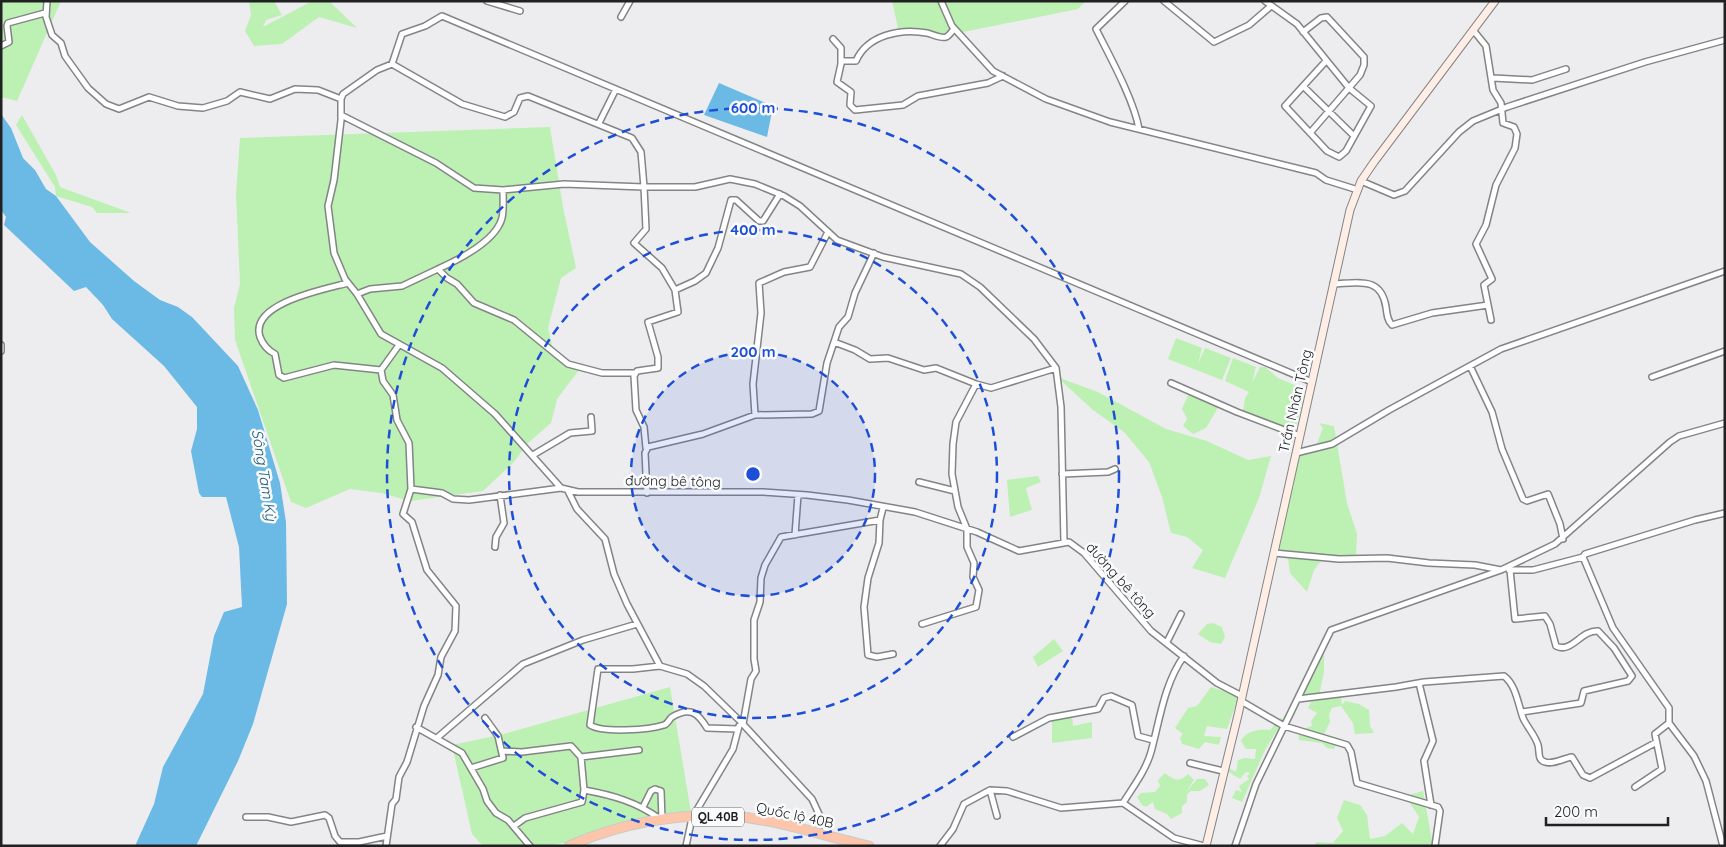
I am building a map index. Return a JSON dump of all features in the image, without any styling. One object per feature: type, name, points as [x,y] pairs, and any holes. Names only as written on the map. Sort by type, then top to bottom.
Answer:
[{"type":"highway","name":"Quốc lộ 40B","points":[[569,846],[608,830],[662,820],[730,816],[774,823],[833,840],[869,846]]},
{"type":"street","points":[[47,1],[45,13],[52,35],[61,43],[65,56],[88,88],[106,104],[119,109],[149,97],[178,106],[203,108],[227,101],[240,92],[270,99],[294,89],[318,90],[341,99],[343,94],[377,70],[392,64],[402,34],[425,26],[442,16],[1312,382]]},
{"type":"street","points":[[487,1],[520,10]]},
{"type":"street","points":[[621,17],[630,1]]},
{"type":"street","points":[[941,1],[954,29],[994,71],[1046,99],[1110,122],[1316,173],[1326,180],[1358,190]]},
{"type":"street","points":[[1125,1],[1096,30],[1104,42],[1135,113],[1139,129]]},
{"type":"street","points":[[1164,1],[1214,42],[1249,25],[1271,6]]},
{"type":"street","points":[[1265,1],[1296,24],[1348,88],[1371,107],[1343,155],[1339,157],[1328,151],[1285,106],[1326,61]]},
{"type":"street","name":"Trần Nhân Tông","points":[[1205,846],[1274,553],[1345,229],[1361,181],[1388,142],[1495,1]]},
{"type":"street","points":[[1,46],[9,42],[8,23],[45,13]]},
{"type":"street","points":[[1303,32],[1321,18],[1327,17],[1364,57],[1362,71],[1310,133]]},
{"type":"street","points":[[841,60],[856,61],[863,49],[895,31],[926,33],[943,38],[954,29]]},
{"type":"street","points":[[1473,30],[1486,46],[1493,78],[1493,90],[1502,109],[1503,124],[1514,127],[1517,134],[1511,157],[1496,185],[1485,227],[1476,244],[1492,279],[1484,284],[1490,320]]},
{"type":"street","points":[[833,39],[840,46],[841,60],[837,84],[851,92],[850,105],[853,109],[903,105],[918,96],[988,83],[1004,76]]},
{"type":"street","points":[[1361,181],[1394,195],[1399,194],[1405,191],[1472,120],[1645,62],[1725,40]]},
{"type":"street","points":[[392,64],[462,104],[505,117],[514,112],[520,98],[528,96],[632,138],[641,152],[646,229],[634,243],[664,270],[674,290],[678,311],[648,322],[658,357],[658,368],[635,373],[602,373],[568,364],[514,320],[474,303],[457,284],[446,278],[438,269]]},
{"type":"street","points":[[1493,78],[1532,80],[1566,69]]},
{"type":"street","points":[[1303,86],[1354,136]]},
{"type":"street","points":[[598,123],[616,89]]},
{"type":"street","name":"đường bê tông","points":[[341,99],[342,115],[334,180],[328,206],[334,253],[348,282],[381,334],[442,368],[494,414],[561,488],[568,491],[763,492],[848,500],[914,512],[967,529],[1019,551],[1069,542],[1084,553],[1151,632],[1167,642],[1217,682],[1284,726],[1347,745],[1351,752],[1357,783],[1431,805]]},
{"type":"street","points":[[342,115],[436,163],[469,186],[503,190],[564,184],[695,187],[730,179],[755,184],[780,194],[800,206],[837,240],[874,254],[961,274],[980,287],[1002,308],[1034,340],[1056,368],[1061,407],[1062,474],[1065,499],[1064,542]]},
{"type":"street","points":[[357,294],[370,288],[402,286],[473,251],[499,224],[503,213],[503,190]]},
{"type":"street","points":[[674,290],[695,281],[706,273],[718,248],[731,200],[736,200],[761,221],[765,219],[780,194]]},
{"type":"street","points":[[755,415],[753,384],[761,313],[760,283],[784,272],[810,267],[828,232]]},
{"type":"street","points":[[646,448],[703,434],[755,415],[817,412],[820,408],[827,363],[839,327],[848,318],[855,293],[874,254]]},
{"type":"street","points":[[1296,453],[1332,444],[1501,349],[1725,271]]},
{"type":"street","points":[[348,282],[286,301],[263,318],[259,329],[261,340],[268,351],[275,354],[279,375],[284,378],[334,365],[381,370]]},
{"type":"street","points":[[1333,284],[1366,283],[1378,287],[1384,295],[1387,318],[1392,325],[1432,313],[1488,305]]},
{"type":"street","points":[[834,342],[870,358],[888,358],[924,370],[936,368],[976,384],[992,388],[1056,368]]},
{"type":"street","points":[[1,345],[1,352]]},
{"type":"street","points":[[386,846],[392,804],[396,799],[399,777],[406,762],[416,727],[438,675],[441,657],[455,631],[456,606],[427,570],[412,522],[403,514],[411,490],[409,443],[397,420],[393,394],[383,381],[381,370],[399,345]]},
{"type":"street","points":[[1652,377],[1725,351]]},
{"type":"street","points":[[1470,366],[1492,412],[1502,449],[1521,496],[1527,501],[1548,494],[1560,524],[1563,539]]},
{"type":"street","points":[[635,373],[636,410],[644,427],[647,492]]},
{"type":"street","points":[[1171,382],[1237,412],[1300,436]]},
{"type":"street","points":[[922,624],[976,607],[980,590],[973,577],[974,563],[967,547],[967,529],[955,491],[952,474],[956,422],[976,384]]},
{"type":"street","points":[[533,455],[570,433],[592,431],[590,417]]},
{"type":"street","points":[[1235,846],[1256,784],[1325,640],[1334,628],[1502,569],[1563,539],[1670,442],[1679,436],[1725,423]]},
{"type":"street","points":[[1062,474],[1108,472],[1116,469]]},
{"type":"street","points":[[919,482],[955,491]]},
{"type":"street","points":[[411,490],[442,493],[453,499],[561,488]]},
{"type":"street","points":[[568,491],[577,509],[604,538],[614,574],[637,624],[660,666]]},
{"type":"street","points":[[495,548],[496,537],[504,523],[500,495]]},
{"type":"street","points":[[795,535],[798,495]]},
{"type":"street","points":[[884,508],[880,520],[879,543],[868,578],[864,622],[868,655],[877,657],[893,654]]},
{"type":"street","points":[[1274,553],[1339,559],[1387,558],[1510,570],[1538,569],[1583,557],[1585,554],[1695,520],[1725,513]]},
{"type":"street","points":[[686,846],[692,818],[733,749],[738,729],[742,722],[751,679],[756,671],[754,659],[754,620],[760,602],[761,578],[765,565],[781,538],[880,520]]},
{"type":"street","points":[[1583,557],[1613,628],[1669,708],[1669,723],[1694,756],[1706,780],[1723,846]]},
{"type":"street","points":[[1510,570],[1515,619],[1545,616],[1550,624],[1556,646],[1559,648],[1567,647],[1585,633],[1598,631],[1614,648],[1632,676],[1628,681],[1582,692],[1581,703],[1522,712]]},
{"type":"street","points":[[1167,642],[1181,614]]},
{"type":"street","points":[[438,737],[523,664],[583,640],[637,624]]},
{"type":"street","points":[[1123,803],[1144,769],[1169,686],[1184,656]]},
{"type":"street","points":[[738,729],[708,728],[699,714],[693,712],[673,717],[664,725],[607,730],[590,725],[598,669],[633,669],[660,666],[687,674],[704,686],[742,722],[812,799],[833,840]]},
{"type":"street","points":[[1298,699],[1419,683],[1504,676],[1508,679],[1537,743],[1541,760],[1551,762],[1572,757],[1583,775],[1588,778],[1604,772],[1655,744]]},
{"type":"street","points":[[1419,683],[1433,741],[1424,760],[1431,805],[1438,807],[1440,811],[1435,846]]},
{"type":"street","points":[[1012,737],[1049,718],[1098,709],[1104,698],[1112,696],[1132,705],[1138,736],[1153,740]]},
{"type":"street","points":[[471,768],[502,760],[498,736],[485,718]]},
{"type":"street","points":[[1634,787],[1662,769],[1655,744],[1656,731],[1669,723]]},
{"type":"street","points":[[416,727],[438,737],[462,753],[487,801],[496,813],[514,826],[530,846]]},
{"type":"street","points":[[502,751],[522,752],[571,746],[582,757],[584,790],[583,800],[580,804],[525,818],[514,826]]},
{"type":"street","points":[[582,757],[639,750]]},
{"type":"street","points":[[1190,763],[1223,771]]},
{"type":"street","points":[[643,807],[651,791],[655,789],[661,791],[662,820]]},
{"type":"street","points":[[584,790],[618,796],[643,807],[662,820]]},
{"type":"street","points":[[990,790],[997,816]]},
{"type":"street","points":[[940,846],[953,829],[964,804],[990,790],[1006,791],[1061,808],[1123,803],[1174,838],[1205,846]]},
{"type":"street","points":[[246,817],[291,822],[327,816],[337,843],[359,842],[387,836]]},
{"type":"green space","points":[[1,1],[61,1],[17,101],[1,97]]},
{"type":"green space","points":[[249,1],[274,1],[282,15],[266,20],[263,27],[312,1],[329,1],[357,28],[319,17],[282,44],[254,46],[245,31],[251,15]]},
{"type":"green space","points":[[892,1],[1086,1],[1078,9],[938,37],[906,33],[900,37]]},
{"type":"green space","points":[[22,115],[56,175],[60,187],[131,213],[97,213],[92,207],[56,196],[55,187],[16,125]]},
{"type":"green space","points":[[550,127],[563,207],[576,268],[561,278],[548,328],[555,357],[582,366],[557,399],[551,423],[528,443],[513,463],[483,491],[410,501],[381,493],[350,489],[306,508],[291,502],[235,340],[234,308],[240,284],[236,194],[240,138]]},
{"type":"green space","points":[[1176,338],[1202,348],[1198,364],[1205,348],[1231,358],[1222,380],[1168,359]]},
{"type":"green space","points":[[1233,358],[1256,367],[1252,383],[1260,367],[1265,367],[1278,378],[1297,386],[1304,397],[1295,430],[1264,422],[1243,411],[1245,398],[1249,392],[1225,381]]},
{"type":"green space","points":[[1057,377],[1098,392],[1166,429],[1207,441],[1248,460],[1271,456],[1259,498],[1225,578],[1192,568],[1203,550],[1187,537],[1171,533],[1162,497],[1149,462],[1124,432],[1093,410]]},
{"type":"green space","points":[[1189,393],[1219,406],[1206,428],[1193,434],[1183,426],[1187,419],[1182,409]]},
{"type":"green space","points":[[1319,423],[1334,426],[1347,503],[1357,534],[1356,555],[1333,562],[1323,558],[1314,570],[1307,592],[1290,573],[1288,559],[1277,555],[1299,449],[1314,451],[1323,428]]},
{"type":"green space","points":[[1038,476],[1041,482],[1026,488],[1032,510],[1010,517],[1007,480]]},
{"type":"green space","points":[[1213,623],[1222,627],[1225,637],[1221,644],[1210,642],[1198,634],[1207,624]]},
{"type":"green space","points":[[1054,639],[1063,651],[1038,667],[1033,657]]},
{"type":"green space","points":[[1324,653],[1324,672],[1319,696],[1296,699],[1309,667],[1318,655]]},
{"type":"green space","points":[[670,687],[692,818],[548,846],[483,846],[472,834],[452,745],[504,734]]},
{"type":"green space","points":[[1211,687],[1239,696],[1227,729],[1207,726],[1204,736],[1221,737],[1219,745],[1205,742],[1199,749],[1182,744],[1180,738],[1183,734],[1175,728],[1188,708],[1197,706]]},
{"type":"green space","points":[[1340,690],[1342,705],[1345,701],[1359,704],[1369,710],[1370,726],[1374,733],[1355,734],[1353,723],[1341,706],[1332,708],[1329,715],[1330,722],[1324,734],[1339,738],[1352,745],[1352,749],[1347,750],[1336,744],[1334,749],[1327,748],[1322,743],[1299,740],[1298,731],[1312,726],[1311,721],[1317,713],[1308,708],[1312,700]]},
{"type":"green space","points":[[1072,713],[1073,726],[1092,722],[1092,738],[1052,743],[1052,716]]},
{"type":"green space","points":[[1280,718],[1284,719],[1265,750],[1242,802],[1232,798],[1236,790],[1242,792],[1239,786],[1249,779],[1247,776],[1250,773],[1246,772],[1240,779],[1227,771],[1227,767],[1236,772],[1238,760],[1245,758],[1255,759],[1256,749],[1246,749],[1241,741],[1243,737],[1250,732],[1270,730]]},
{"type":"green space","points":[[1165,773],[1176,780],[1182,779],[1188,774],[1194,780],[1186,792],[1197,779],[1205,779],[1209,785],[1200,791],[1191,791],[1187,794],[1187,802],[1182,806],[1182,813],[1171,819],[1167,814],[1155,809],[1153,802],[1146,807],[1142,805],[1137,797],[1141,793],[1155,792],[1160,786],[1158,780]]},
{"type":"green space","points":[[1423,791],[1433,846],[1315,846],[1316,842],[1333,843],[1343,831],[1337,818],[1344,800],[1360,805],[1367,815],[1370,839],[1385,836],[1402,823],[1413,834],[1419,817],[1410,803],[1409,795]]},
{"type":"water","points":[[719,83],[773,106],[767,137],[704,115]]},
{"type":"water","name":"Sông Tam Kỳ","points":[[1,114],[11,128],[23,158],[35,170],[46,189],[56,196],[90,242],[134,281],[160,300],[178,307],[192,317],[238,366],[258,410],[280,483],[286,522],[287,604],[253,724],[238,761],[196,846],[135,846],[154,804],[163,767],[203,694],[214,636],[224,612],[242,607],[239,547],[226,497],[202,497],[199,493],[191,451],[197,429],[197,407],[164,366],[112,319],[103,305],[86,287],[74,291],[4,225],[6,217],[1,210]]}]
